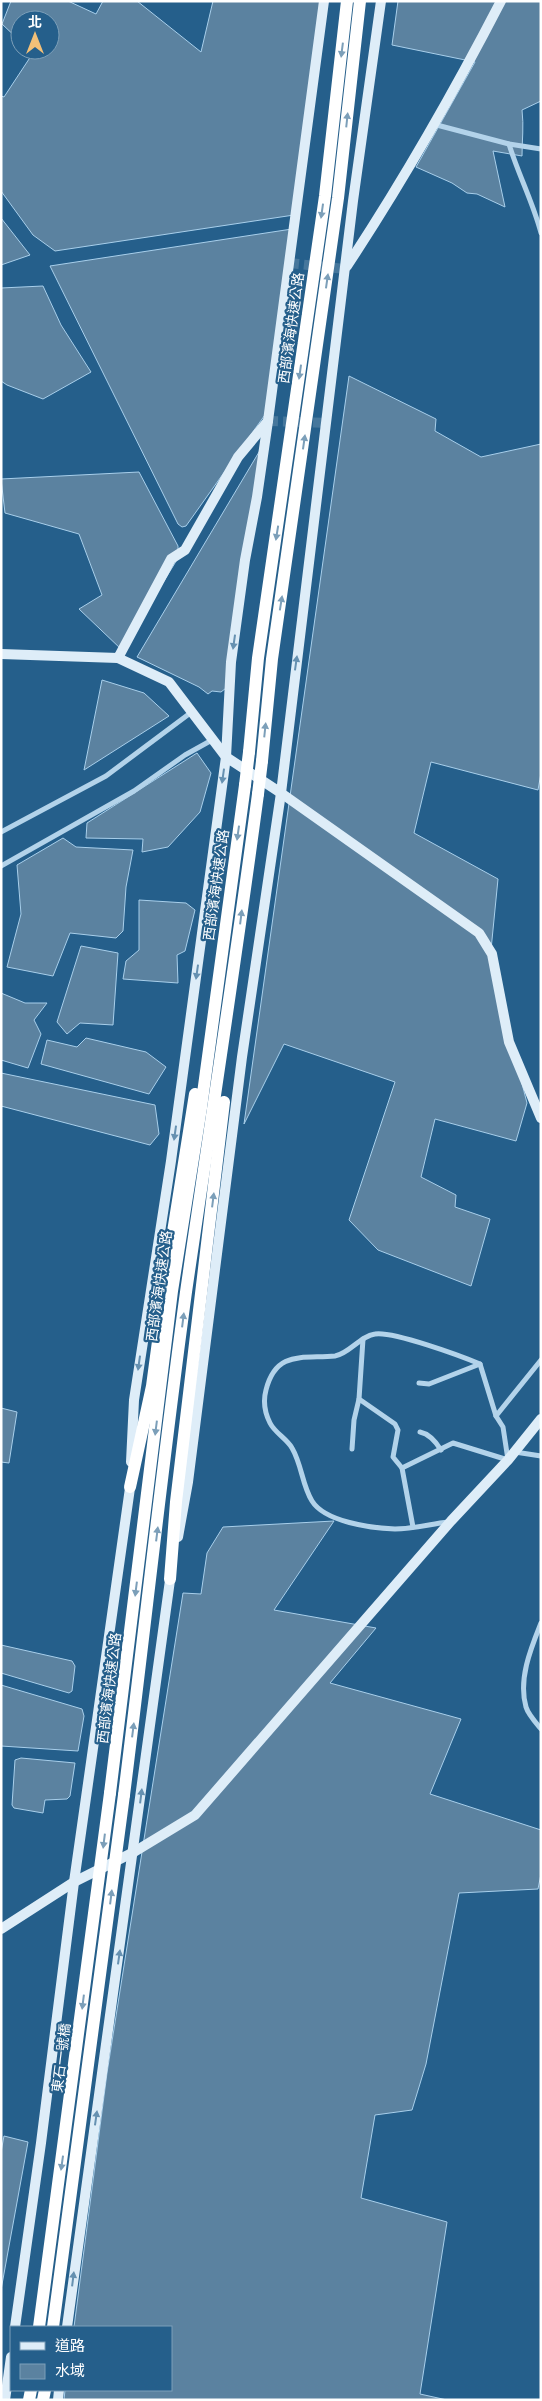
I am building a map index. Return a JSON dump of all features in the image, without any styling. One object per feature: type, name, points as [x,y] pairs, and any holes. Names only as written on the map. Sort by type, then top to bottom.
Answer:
[{"type":"highway","name":"西部濱海快速公路","points":[[110,1793],[172,1291],[220,969],[245,785],[258,658],[325,196],[347,1]]},
{"type":"highway","name":"西部濱海快速公路","points":[[124,1795],[186,1292],[234,972],[258,794],[273,651],[338,198],[360,1]]},
{"type":"highway","points":[[130,1487],[152,1386],[191,1114],[220,969]]},
{"type":"highway","points":[[170,1578],[183,1443],[222,1122],[231,1035],[234,972]]},
{"type":"highway","name":"東石一號橋","points":[[39,2326],[110,1793]]},
{"type":"highway","name":"東石一號橋","points":[[53,2326],[124,1795]]},
{"type":"street","points":[[15,2326],[41,2143],[74,1882],[130,1487],[134,1400],[171,1161],[226,757],[230,672],[245,560],[258,497],[324,1]]},
{"type":"street","points":[[67,2326],[134,1852],[170,1578],[188,1482],[242,1057],[281,793],[345,269],[382,1]]},
{"type":"street","points":[[345,269],[375,223],[433,124],[500,1]]},
{"type":"street","points":[[433,124],[509,144],[541,149]]},
{"type":"street","points":[[509,144],[514,162],[528,190],[541,233]]},
{"type":"street","points":[[118,658],[171,559],[185,550],[238,457],[268,421]]},
{"type":"street","points":[[1,654],[118,658],[169,682],[226,757],[281,793],[479,933],[492,954],[509,1042],[541,1118]]},
{"type":"street","points":[[1,832],[106,776],[195,714]]},
{"type":"street","points":[[1,866],[134,791],[211,738]]},
{"type":"street","points":[[451,1522],[395,1528],[341,1521],[319,1512],[305,1488],[299,1462],[292,1446],[270,1425],[264,1396],[269,1378],[279,1364],[289,1359],[339,1355],[363,1339],[375,1334],[392,1335],[480,1364]]},
{"type":"street","points":[[352,1449],[354,1420],[359,1399],[363,1339]]},
{"type":"street","points":[[496,1416],[541,1360]]},
{"type":"street","points":[[419,1383],[429,1384],[480,1364]]},
{"type":"street","points":[[480,1364],[496,1416],[503,1427],[511,1456]]},
{"type":"street","points":[[535,1367],[541,1371]]},
{"type":"street","points":[[359,1399],[395,1424],[398,1430],[393,1456],[402,1468],[413,1527]]},
{"type":"street","points":[[1,1929],[74,1882],[134,1852],[195,1815],[511,1456],[541,1419]]},
{"type":"street","points":[[420,1432],[425,1433],[436,1442],[440,1450]]},
{"type":"street","points":[[402,1468],[453,1443],[511,1456],[541,1456]]},
{"type":"street","points":[[541,1623],[525,1675],[524,1693],[526,1708],[541,1729]]},
{"type":"street","points":[[5,2400],[10,2363]]},
{"type":"water","points":[[11,1],[68,1],[96,14],[103,1],[137,1],[201,52],[213,1],[323,1],[294,215],[55,251],[33,235],[1,191],[1,96],[4,97],[28,60],[60,60],[60,10],[10,10],[10,32],[2,24]]},
{"type":"water","points":[[398,1],[541,1],[541,101],[522,110],[522,156],[493,151],[505,207],[477,194],[467,193],[452,183],[416,167],[475,62],[392,45]]},
{"type":"water","points":[[1,218],[30,255],[1,265]]},
{"type":"water","points":[[292,229],[267,412],[186,526],[182,527],[178,524],[50,266]]},
{"type":"water","points":[[43,286],[61,325],[91,372],[43,399],[1,381],[1,288]]},
{"type":"water","points":[[349,376],[436,419],[435,431],[481,457],[541,444],[541,773],[538,790],[431,762],[414,833],[498,879],[490,960],[527,1103],[516,1141],[435,1119],[421,1177],[456,1195],[455,1207],[490,1219],[471,1286],[378,1250],[349,1220],[395,1082],[284,1044],[244,1124]]},
{"type":"water","points":[[262,447],[230,685],[221,692],[212,691],[208,694],[199,687],[137,657]]},
{"type":"water","points":[[139,472],[178,546],[178,558],[122,650],[79,609],[102,595],[79,534],[5,513],[1,479]]},
{"type":"water","points":[[102,680],[144,693],[169,716],[84,770]]},
{"type":"water","points":[[197,753],[211,773],[200,812],[168,847],[142,852],[143,839],[86,838],[87,823]]},
{"type":"water","points":[[63,838],[76,847],[133,850],[126,887],[123,931],[116,938],[70,933],[53,976],[7,967],[21,914],[17,865]]},
{"type":"water","points":[[139,900],[186,903],[195,910],[185,951],[177,955],[178,983],[123,979],[126,961],[139,950]]},
{"type":"water","points":[[81,946],[118,953],[113,1025],[80,1023],[67,1034],[57,1022]]},
{"type":"water","points":[[1,993],[25,1003],[47,1003],[34,1020],[41,1034],[28,1068],[1,1060]]},
{"type":"water","points":[[86,1038],[146,1052],[166,1067],[149,1094],[41,1064],[47,1040],[77,1047]]},
{"type":"water","points":[[1,1073],[155,1105],[159,1134],[150,1145],[1,1106]]},
{"type":"water","points":[[1,1408],[17,1412],[9,1463],[1,1462]]},
{"type":"water","points":[[334,1521],[274,1610],[376,1628],[330,1683],[461,1719],[430,1794],[541,1830],[541,1874],[538,1889],[459,1893],[426,2064],[412,2110],[375,2115],[361,2198],[447,2222],[420,2394],[447,2400],[64,2400],[65,2391],[172,2391],[172,2326],[74,2326],[107,2073],[183,1593],[201,1594],[207,1553],[223,1527]]},
{"type":"water","points":[[1,1645],[72,1661],[75,1666],[72,1691],[69,1693],[1,1673]]},
{"type":"water","points":[[1,1685],[82,1709],[84,1716],[78,1751],[1,1746]]},
{"type":"water","points":[[21,1758],[75,1763],[70,1796],[67,1799],[45,1800],[43,1813],[14,1808],[12,1805],[15,1760]]},
{"type":"water","points":[[4,2136],[28,2142],[1,2290],[1,2152]]},
{"type":"tunnel","points":[[289,263],[345,269]]},
{"type":"tunnel","points":[[268,421],[327,423]]}]
